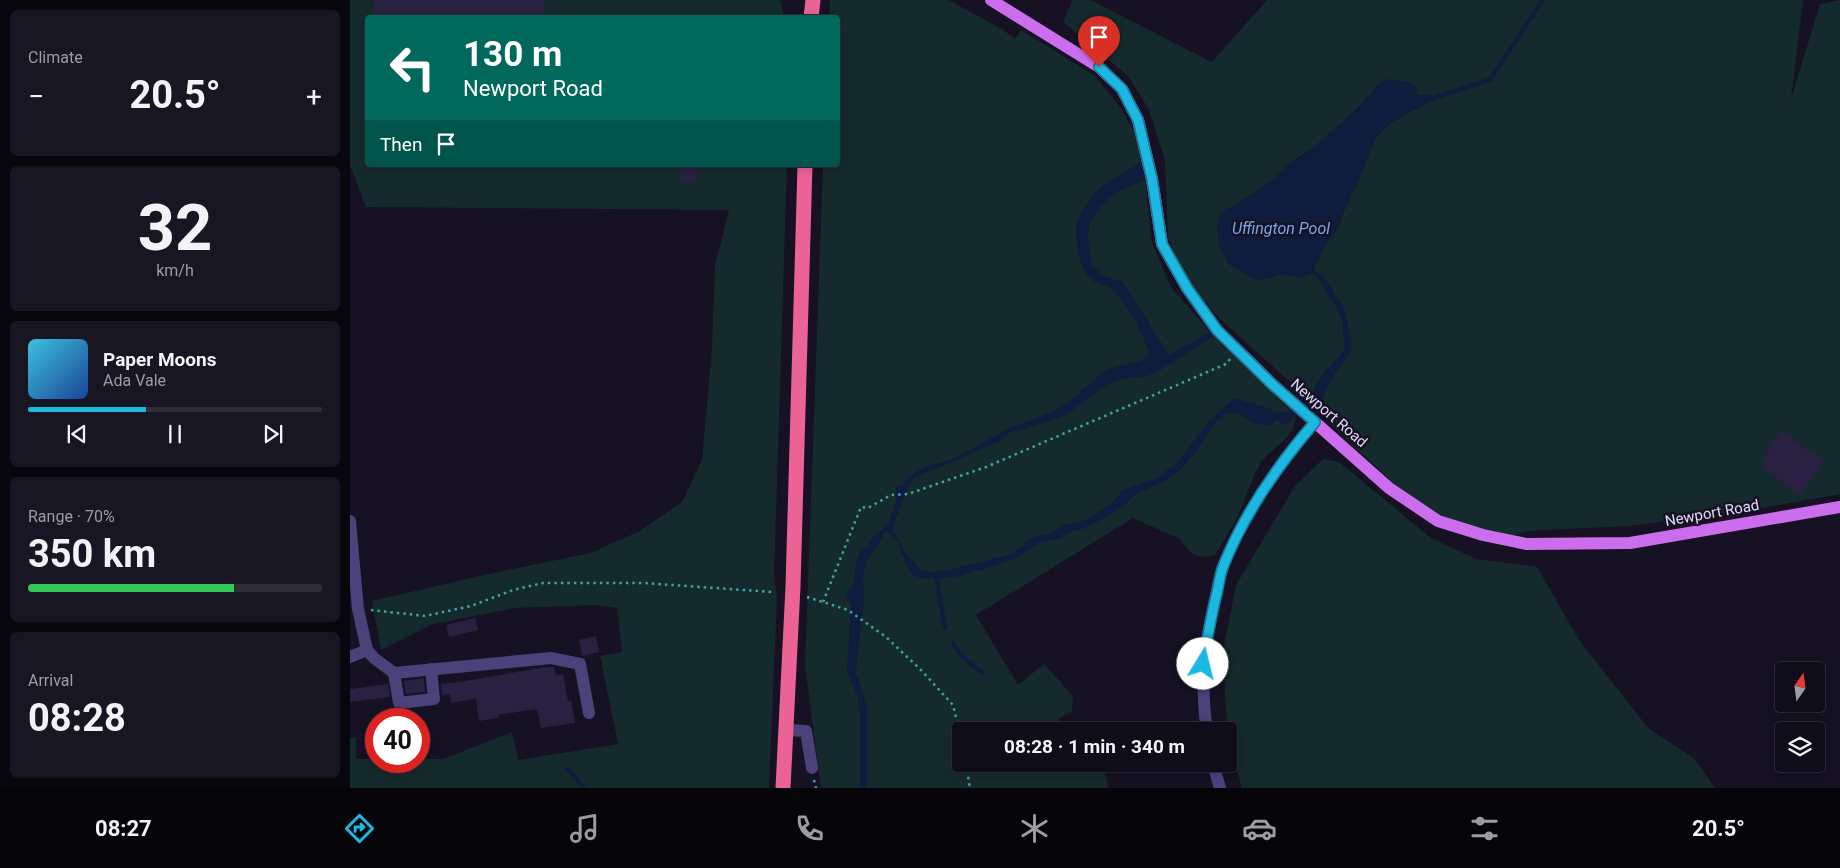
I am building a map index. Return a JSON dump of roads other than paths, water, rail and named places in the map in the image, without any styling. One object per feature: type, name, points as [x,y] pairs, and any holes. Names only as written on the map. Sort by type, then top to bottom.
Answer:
[{"type":"highway","points":[[783,788],[793,576],[805,167]]},
{"type":"main road","name":"Newport Road","points":[[991,0],[1099,67],[1122,89],[1138,120],[1152,179],[1162,244],[1187,288],[1217,330],[1293,403],[1389,488],[1438,521],[1483,535],[1526,544],[1630,543],[1840,507]]},
{"type":"street","points":[[1206,722],[1203,706],[1203,664],[1210,622],[1223,568],[1244,522],[1312,420]]},
{"type":"street","points":[[350,520],[358,609],[368,650],[374,658],[394,673],[551,658],[580,664],[589,713]]},
{"type":"street","points":[[350,657],[368,650]]},
{"type":"street","points":[[394,673],[399,704],[434,699],[431,669]]},
{"type":"street","points":[[786,730],[806,731],[812,768]]},
{"type":"street","points":[[1215,772],[1220,788]]},
{"type":"water","name":"Uffington Pool","points":[[1388,79],[1412,83],[1416,87],[1417,95],[1428,95],[1436,98],[1392,122],[1382,130],[1374,141],[1337,230],[1326,243],[1313,270],[1324,277],[1330,295],[1341,307],[1348,342],[1346,355],[1327,386],[1322,400],[1296,416],[1286,425],[1276,420],[1272,425],[1255,424],[1238,413],[1224,415],[1216,422],[1198,450],[1179,471],[1167,480],[1138,493],[1117,511],[1086,528],[1070,532],[1059,539],[1039,543],[1015,559],[960,576],[937,579],[920,578],[913,575],[905,563],[898,542],[887,531],[883,534],[879,544],[867,560],[863,574],[864,599],[856,672],[867,707],[867,788],[860,788],[860,715],[857,695],[847,670],[851,605],[846,595],[853,586],[857,559],[861,551],[889,523],[896,502],[896,487],[901,486],[910,476],[924,467],[951,460],[1007,429],[1055,411],[1106,370],[1144,360],[1149,353],[1140,330],[1119,296],[1111,289],[1091,279],[1082,266],[1077,244],[1076,225],[1088,202],[1103,185],[1142,160],[1145,180],[1119,191],[1106,202],[1090,221],[1088,239],[1092,265],[1104,276],[1123,282],[1169,355],[1210,332],[1214,336],[1157,372],[1147,376],[1126,378],[1108,384],[1065,416],[1009,433],[1000,441],[914,478],[906,491],[892,531],[898,538],[904,551],[922,571],[949,570],[1012,554],[1033,537],[1051,534],[1064,525],[1087,519],[1112,503],[1123,490],[1155,479],[1177,463],[1211,419],[1234,398],[1269,408],[1275,413],[1291,411],[1305,403],[1322,375],[1345,349],[1342,319],[1338,309],[1320,280],[1312,273],[1300,277],[1281,274],[1256,280],[1230,265],[1221,250],[1217,226],[1220,215],[1225,210],[1236,205],[1271,181],[1290,163],[1306,154],[1358,108],[1382,81]]},
{"type":"waterway","points":[[1430,99],[1490,80],[1543,0]]},
{"type":"waterway","points":[[1325,282],[1343,311],[1349,340],[1348,353],[1337,367]]},
{"type":"waterway","points":[[936,576],[945,628]]},
{"type":"waterway","points":[[953,644],[962,656],[982,673]]},
{"type":"waterway","points":[[568,769],[584,788]]}]
